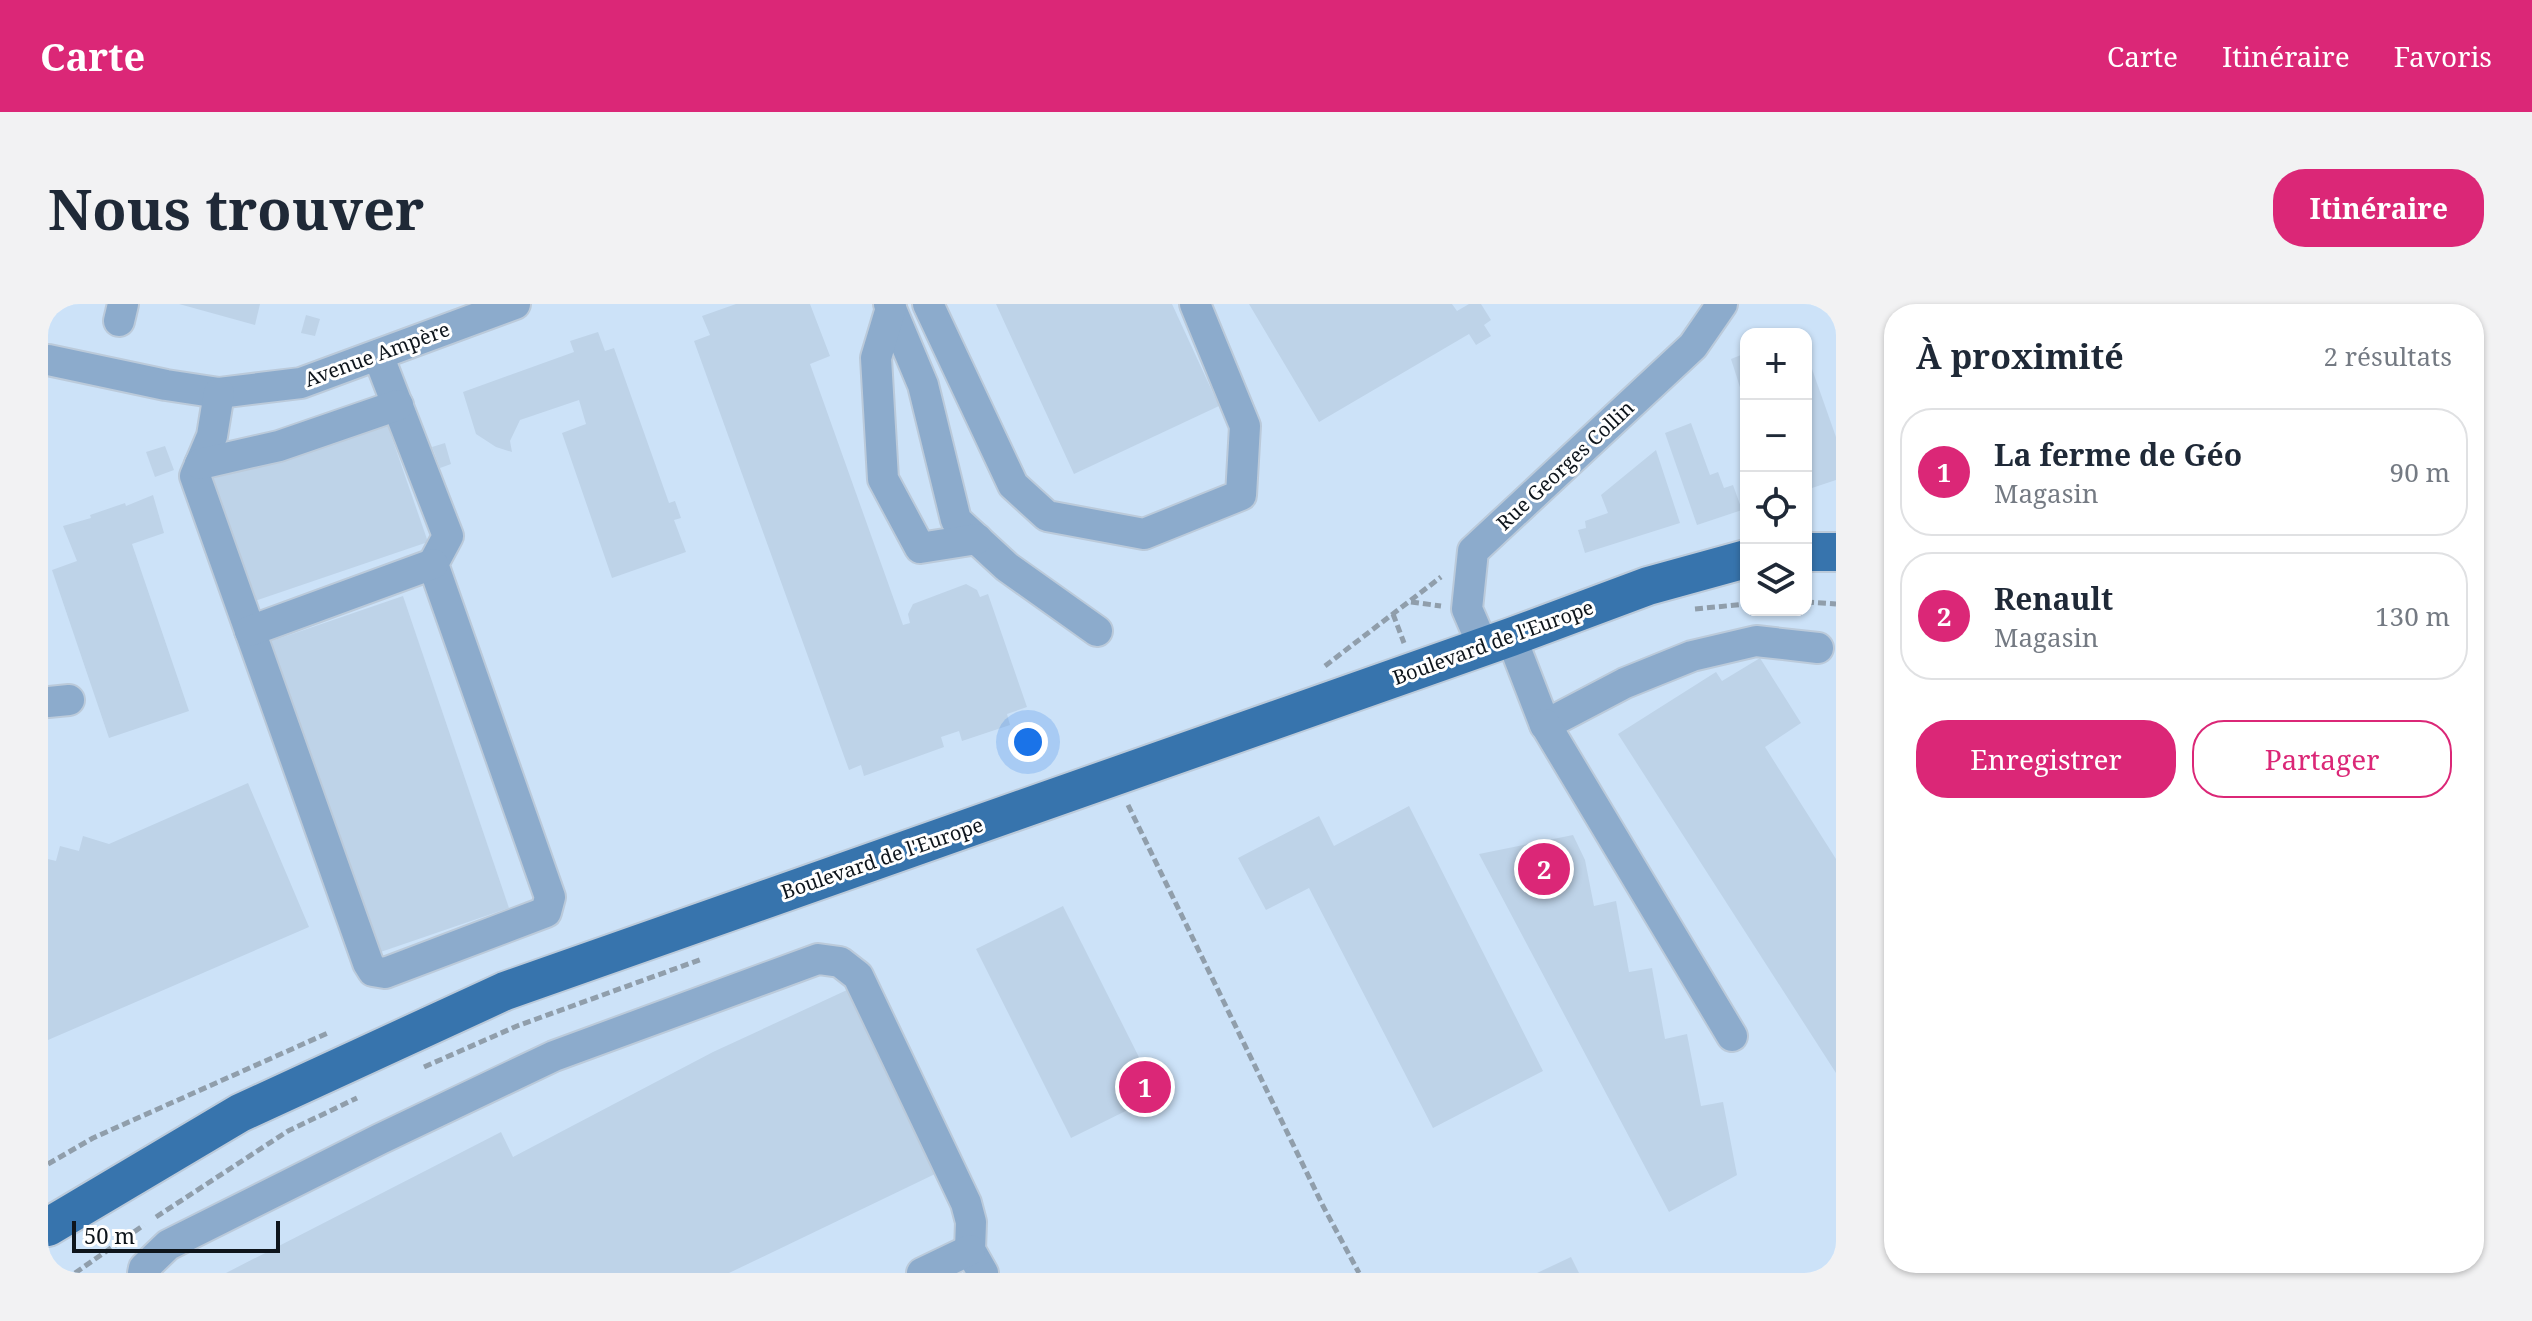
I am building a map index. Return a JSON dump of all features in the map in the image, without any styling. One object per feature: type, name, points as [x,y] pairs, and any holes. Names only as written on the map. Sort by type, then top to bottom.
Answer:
[{"type":"main road","points":[[1812,552],[1836,552]]},
{"type":"main road","name":"Boulevard de l'Europe","points":[[48,1227],[240,1113],[505,991],[1648,586],[1740,561]]},
{"type":"street","name":"Avenue Ampère","points":[[48,360],[219,393],[301,383],[515,304]]},
{"type":"street","points":[[928,304],[1013,485],[1047,516],[1144,534],[1241,495],[1245,426],[1195,304]]},
{"type":"street","name":"Rue Georges Collin","points":[[1722,304],[1693,346],[1473,551],[1467,609],[1497,642],[1732,1036]]},
{"type":"street","points":[[890,306],[876,358],[883,479],[920,548],[977,539]]},
{"type":"street","points":[[890,306],[923,385],[956,520],[1007,567],[1097,631]]},
{"type":"street","points":[[250,631],[433,564],[448,536],[378,355]]},
{"type":"street","points":[[219,393],[212,436],[195,476],[368,963],[373,971],[385,973],[546,912],[550,904],[433,564]]},
{"type":"street","points":[[200,464],[279,446],[398,405]]},
{"type":"street","points":[[1545,724],[1625,683],[1692,656],[1756,641],[1818,648]]},
{"type":"street","points":[[143,1273],[144,1268],[168,1245],[554,1056],[818,959],[840,962],[858,976],[966,1203],[976,1261],[922,1273]]},
{"type":"path","points":[[1812,602],[1836,604]]},
{"type":"path","points":[[1690,610],[1740,605]]},
{"type":"path","points":[[1142,799],[1127,804],[1323,1206],[1359,1273]]},
{"type":"path","points":[[421,1069],[517,1026],[711,956]]},
{"type":"path","points":[[75,1273],[184,1197],[288,1131],[367,1094]]},
{"type":"shaded area","points":[[48,304],[1836,304],[1836,1273],[48,1273]]},
{"type":"building","points":[[179,304],[260,304],[255,325]]},
{"type":"building","points":[[736,304],[810,304],[830,356],[810,364],[903,625],[910,623],[908,614],[913,604],[966,584],[977,590],[980,597],[988,594],[1027,707],[1007,714],[1010,725],[962,741],[959,731],[941,737],[944,747],[864,776],[861,765],[849,770],[694,341],[710,335],[702,316]]},
{"type":"building","points":[[996,304],[1172,304],[1219,406],[1074,474]]},
{"type":"building","points":[[1249,304],[1452,304],[1457,311],[1469,304],[1481,304],[1491,320],[1484,325],[1491,336],[1476,345],[1469,334],[1319,422]]},
{"type":"building","points":[[306,315],[320,319],[315,336],[301,333]]},
{"type":"building","points":[[598,332],[605,351],[614,348],[669,503],[675,501],[681,518],[674,520],[686,552],[612,578],[562,433],[586,424],[579,400],[520,420],[510,441],[512,452],[496,447],[476,434],[463,392],[574,352],[570,341]]},
{"type":"building","points":[[1740,355],[1740,387],[1731,359]]},
{"type":"building","points":[[1812,369],[1836,437],[1836,480],[1812,488]]},
{"type":"building","points":[[385,418],[428,542],[246,604],[204,481]]},
{"type":"building","points":[[1691,423],[1710,475],[1718,472],[1724,488],[1733,485],[1740,511],[1697,525],[1665,433]]},
{"type":"building","points":[[445,443],[451,464],[440,468],[432,447]]},
{"type":"building","points":[[165,446],[174,470],[155,477],[146,452]]},
{"type":"building","points":[[1656,450],[1680,523],[1585,553],[1578,530],[1586,528],[1585,521],[1608,513],[1601,495]]},
{"type":"building","points":[[153,495],[164,533],[132,544],[189,711],[109,738],[52,570],[77,561],[63,526]]},
{"type":"building","points":[[403,596],[509,908],[366,957],[260,645]]},
{"type":"building","points":[[1760,658],[1801,723],[1765,747],[1836,859],[1836,1073],[1618,734],[1716,672],[1722,681]]},
{"type":"building","points":[[248,783],[309,927],[48,1040],[48,859],[56,861],[60,846],[79,851],[83,836],[109,844]]},
{"type":"building","points":[[1409,806],[1543,1071],[1433,1128],[1309,888],[1266,910],[1238,858],[1319,816],[1334,846]]},
{"type":"building","points":[[1573,835],[1585,860],[1594,906],[1616,901],[1629,972],[1652,968],[1665,1039],[1687,1034],[1701,1106],[1723,1102],[1737,1175],[1669,1212],[1479,854]]},
{"type":"building","points":[[1063,906],[1158,1095],[1071,1138],[976,949]]},
{"type":"building","points":[[847,990],[935,1174],[729,1273],[226,1273],[501,1132],[513,1157],[713,1052]]},
{"type":"building","points":[[1571,1257],[1579,1273],[1537,1273]]},
{"type":"place","name":"Renault","points":[[1544,869]]},
{"type":"place","name":"La ferme de Géo","points":[[1145,1087]]}]
